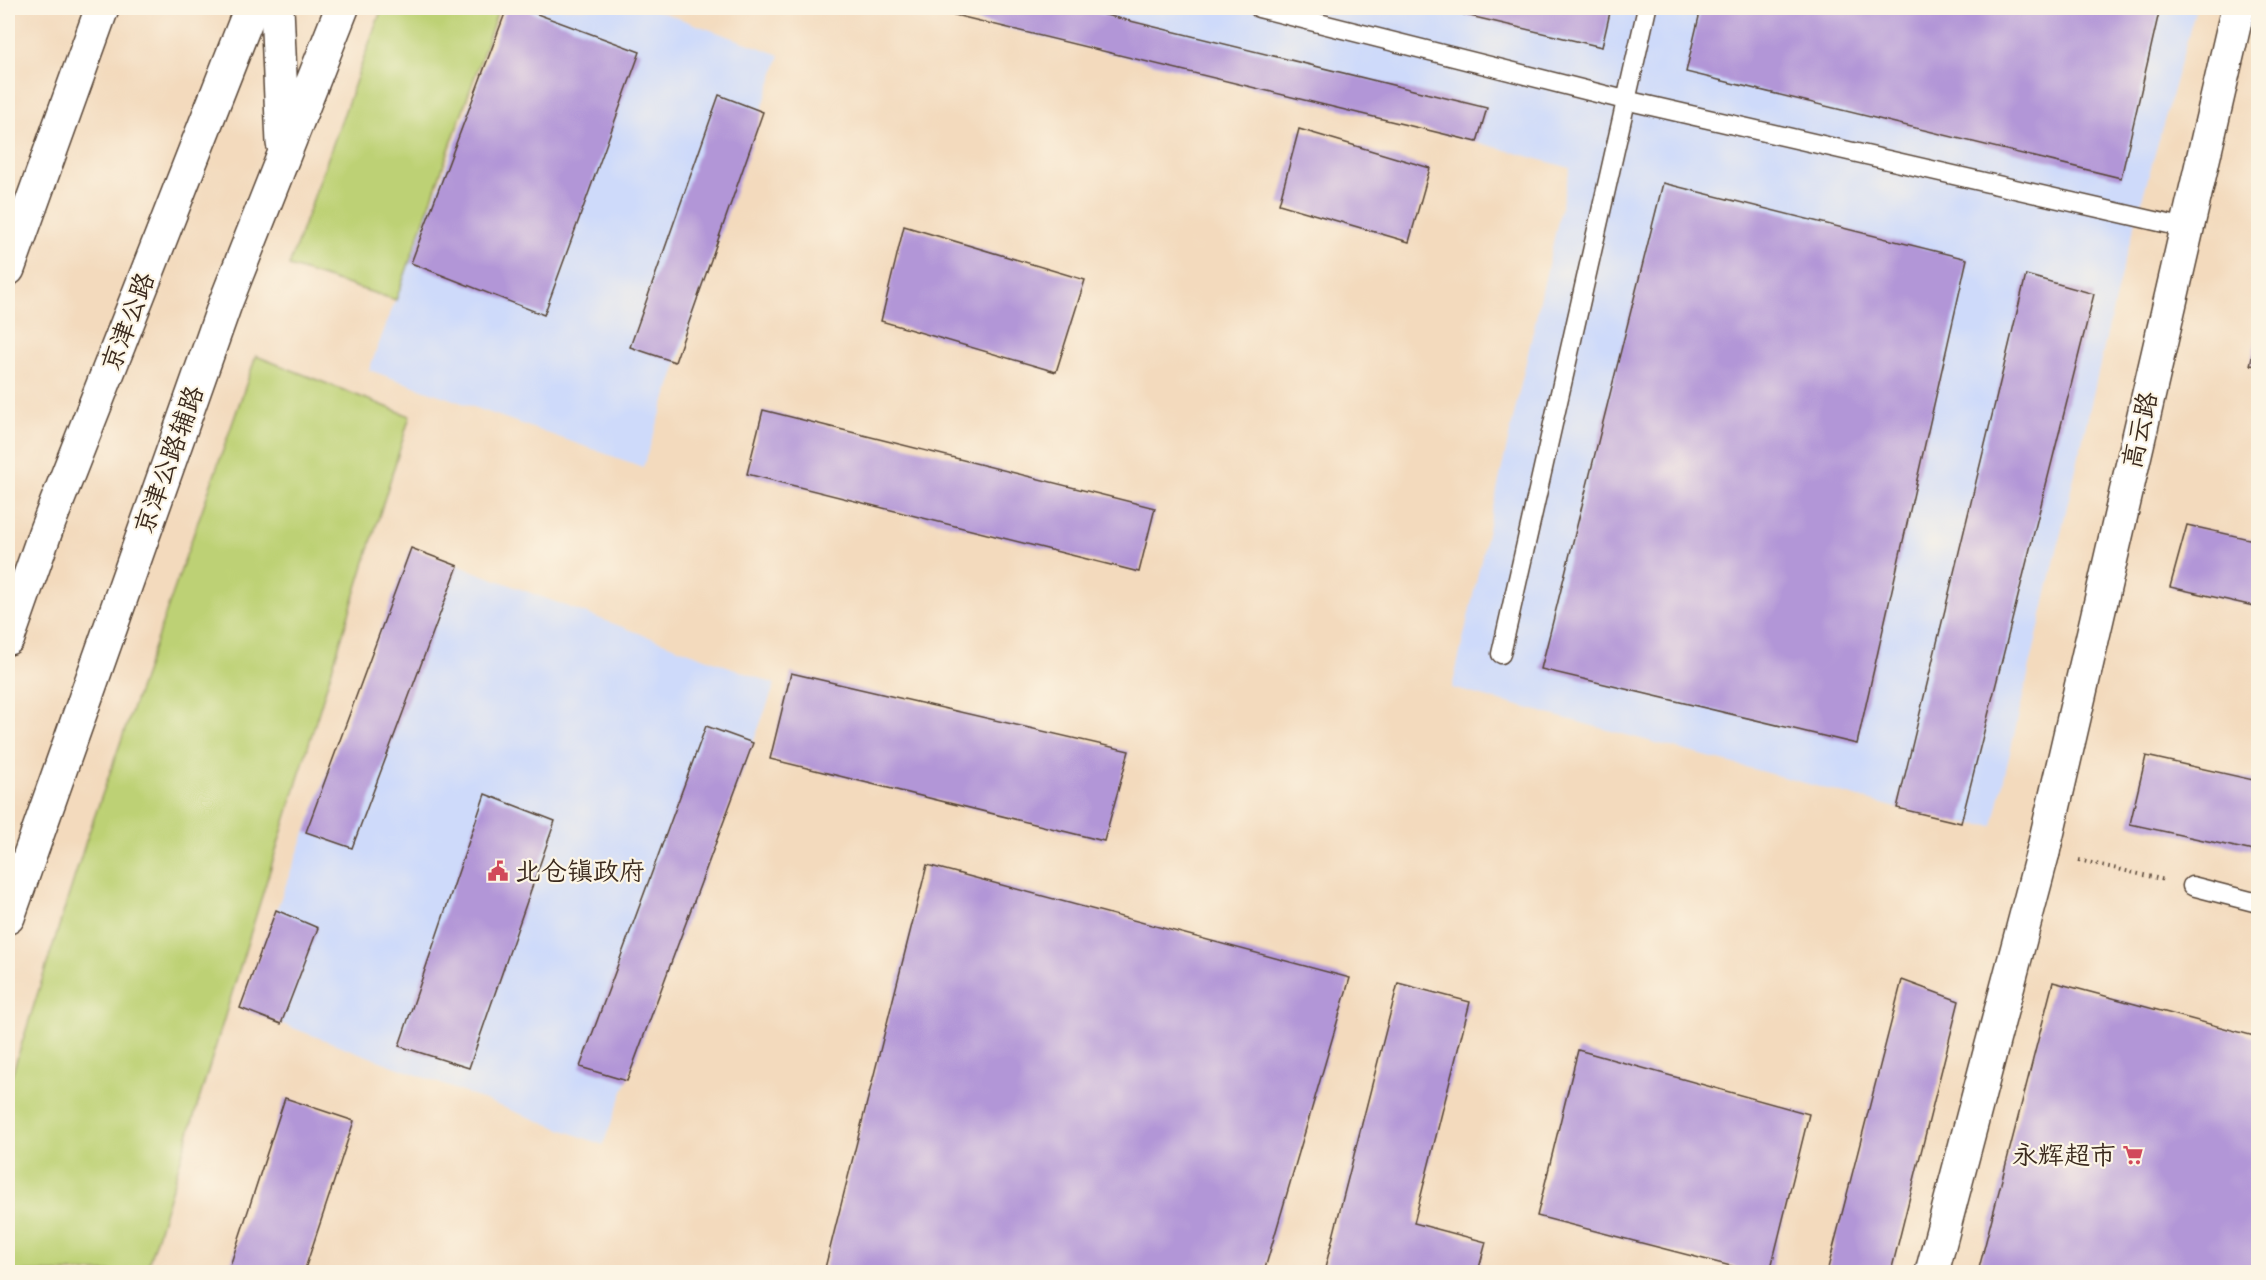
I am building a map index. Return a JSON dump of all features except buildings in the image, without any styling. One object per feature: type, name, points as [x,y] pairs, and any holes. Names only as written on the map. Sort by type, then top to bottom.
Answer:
[{"type":"main road","points":[[8,269],[102,8]]},
{"type":"main road","name":"京津公路","points":[[8,638],[46,530],[251,8]]},
{"type":"main road","points":[[277,8],[284,150]]},
{"type":"main road","name":"京津公路辅路","points":[[8,917],[225,304],[342,8]]},
{"type":"main road","name":"高云路","points":[[1932,1272],[2043,852],[2238,8]]},
{"type":"lane","points":[[1259,8],[1625,100],[2186,228]]},
{"type":"lane","points":[[1501,654],[1647,8]]},
{"type":"lane","points":[[2192,886],[2259,903]]},
{"type":"path","points":[[2043,852],[2192,886]]},
{"type":"shaded area","points":[[506,8],[650,8],[780,55],[643,467],[369,370]]},
{"type":"shaded area","points":[[922,8],[2196,8],[2121,274],[1993,826],[1961,823],[1897,808],[1452,688],[1570,168],[1477,142]]},
{"type":"shaded area","name":"北仓镇政府","points":[[411,548],[775,684],[603,1145],[240,1008]]},
{"type":"green space","points":[[382,8],[499,8],[396,300],[289,266]]},
{"type":"green space","points":[[256,356],[410,416],[146,1272],[8,1272],[8,1087],[87,838]]},
{"type":"place","name":"北仓镇政府","points":[[498,871]]},
{"type":"place","name":"永辉超市","points":[[2133,1155]]}]
